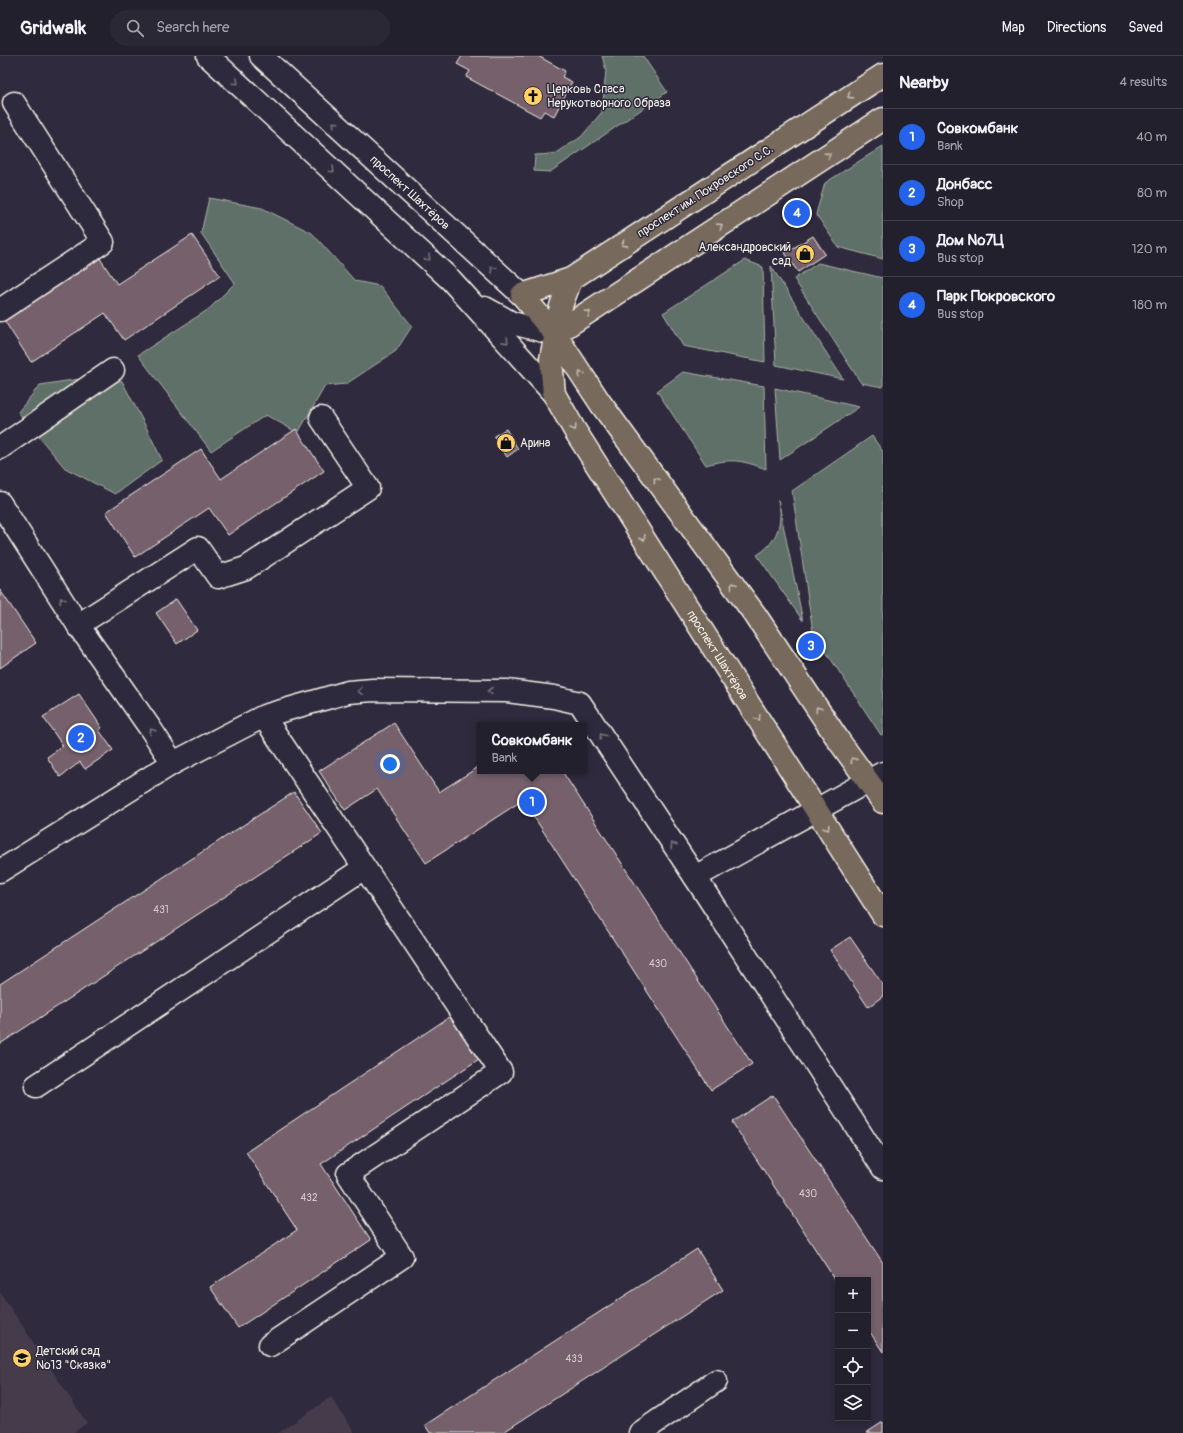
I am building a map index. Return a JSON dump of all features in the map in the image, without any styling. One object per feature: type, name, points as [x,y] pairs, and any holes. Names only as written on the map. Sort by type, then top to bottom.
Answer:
[{"type":"main road","name":"проспект им. Покровского С.С.","points":[[522,295],[571,279],[883,75]]},
{"type":"main road","points":[[555,334],[883,119]]},
{"type":"main road","name":"проспект Шахтёров","points":[[571,279],[561,306],[551,359],[554,394],[578,435],[883,916]]},
{"type":"main road","name":"проспект Шахтёров","points":[[522,295],[555,334],[601,404],[756,616],[839,741],[876,777],[883,802]]},
{"type":"street","name":"проспект Шахтёров","points":[[208,56],[445,274],[554,394]]},
{"type":"street","name":"проспект Шахтёров","points":[[261,56],[522,295]]},
{"type":"street","points":[[0,310],[103,242],[14,103]]},
{"type":"street","name":"проспект Шахтёров","points":[[471,301],[512,323],[555,334]]},
{"type":"street","points":[[0,448],[113,370]]},
{"type":"street","points":[[78,625],[198,548],[218,577],[246,568],[368,488],[321,418]]},
{"type":"street","points":[[0,503],[78,625],[173,763]]},
{"type":"street","points":[[0,871],[173,763],[264,717],[348,692],[373,690],[507,691],[554,697],[580,704],[695,877],[883,1168]]},
{"type":"street","points":[[264,717],[501,1072],[348,1174],[402,1257],[270,1345]]},
{"type":"street","points":[[695,877],[754,845],[815,809],[876,777]]},
{"type":"street","points":[[36,1086],[364,868]]},
{"type":"street","points":[[640,1433],[716,1381]]},
{"type":"shaded area","name":"Детский сад №13 \"Сказка\"","points":[[0,1292],[87,1423],[73,1433],[0,1433]]},
{"type":"shaded area","points":[[331,1397],[355,1433],[278,1433]]},
{"type":"green space","points":[[602,56],[643,56],[667,92],[550,172],[534,171],[535,155],[555,154],[581,137],[602,112],[606,70]]},
{"type":"green space","points":[[883,146],[883,259],[838,247],[816,214],[825,183]]},
{"type":"green space","points":[[209,198],[262,208],[312,233],[355,281],[380,286],[412,326],[396,351],[346,384],[325,386],[298,433],[266,415],[211,451],[138,355],[209,309],[235,283],[201,233]]},
{"type":"green space","points":[[745,260],[763,267],[765,362],[683,346],[663,313]]},
{"type":"green space","points":[[818,263],[883,278],[883,387],[861,383],[794,279]]},
{"type":"green space","points":[[771,266],[843,379],[776,365]]},
{"type":"green space","points":[[683,372],[764,386],[766,469],[736,461],[723,461],[706,465],[657,391]]},
{"type":"green space","points":[[93,377],[122,381],[162,460],[115,494],[65,468],[18,412],[40,385]]},
{"type":"green space","points":[[775,388],[859,407],[780,460]]},
{"type":"green space","points":[[872,436],[883,452],[883,734],[881,735],[813,632],[792,491]]},
{"type":"green space","points":[[780,510],[803,621],[757,555],[766,548],[774,538],[780,522]]},
{"type":"building","name":"Церковь Спаса Нерукотворного Образа","points":[[462,56],[538,56],[565,71],[562,77],[572,82],[554,116],[544,111],[540,117],[466,77],[470,71],[457,64]]},
{"type":"building","points":[[192,235],[220,276],[124,340],[105,313],[31,362],[2,317],[97,254],[117,284]]},
{"type":"building","name":"Александровский сад","points":[[813,236],[825,254],[798,272],[785,253]]},
{"type":"building","points":[[296,429],[324,471],[228,535],[209,508],[135,557],[106,512],[201,449],[221,479]]},
{"type":"building","name":"Арина","points":[[506,429],[518,449],[507,457],[494,436]]},
{"type":"building","points":[[0,590],[36,643],[0,668]]},
{"type":"building","points":[[176,599],[197,630],[177,644],[156,613]]},
{"type":"building","points":[[79,694],[102,728],[99,730],[113,750],[85,769],[80,762],[60,777],[47,757],[63,746],[43,717]]},
{"type":"building","points":[[394,723],[439,792],[477,768],[477,774],[564,774],[752,1064],[711,1090],[523,800],[426,863],[377,789],[345,810],[319,771]]},
{"type":"building","points":[[294,792],[322,833],[0,1044],[0,984]]},
{"type":"building","points":[[850,937],[883,985],[883,996],[868,1007],[830,950]]},
{"type":"building","points":[[451,1016],[479,1059],[321,1164],[371,1240],[238,1328],[210,1287],[297,1230],[246,1152]]},
{"type":"building","points":[[773,1095],[883,1263],[883,1352],[871,1334],[871,1277],[835,1277],[835,1279],[732,1122]]},
{"type":"building","points":[[697,1249],[723,1290],[502,1433],[430,1433],[425,1425]]},
{"type":"building","points":[[883,1422],[883,1433],[866,1433]]},
{"type":"place","name":"Церковь Спаса Нерукотворного Образа","points":[[533,96]]},
{"type":"place","name":"Парк Покровского","points":[[797,213]]},
{"type":"place","name":"Александровский сад","points":[[805,254]]},
{"type":"place","name":"Арина","points":[[506,443]]},
{"type":"place","name":"Дом №7Ц","points":[[811,646]]},
{"type":"place","name":"Донбасс","points":[[81,738]]},
{"type":"place","name":"Совкомбанк","points":[[532,802]]},
{"type":"place","name":"Детский сад №13 \"Сказка\"","points":[[22,1358]]}]
